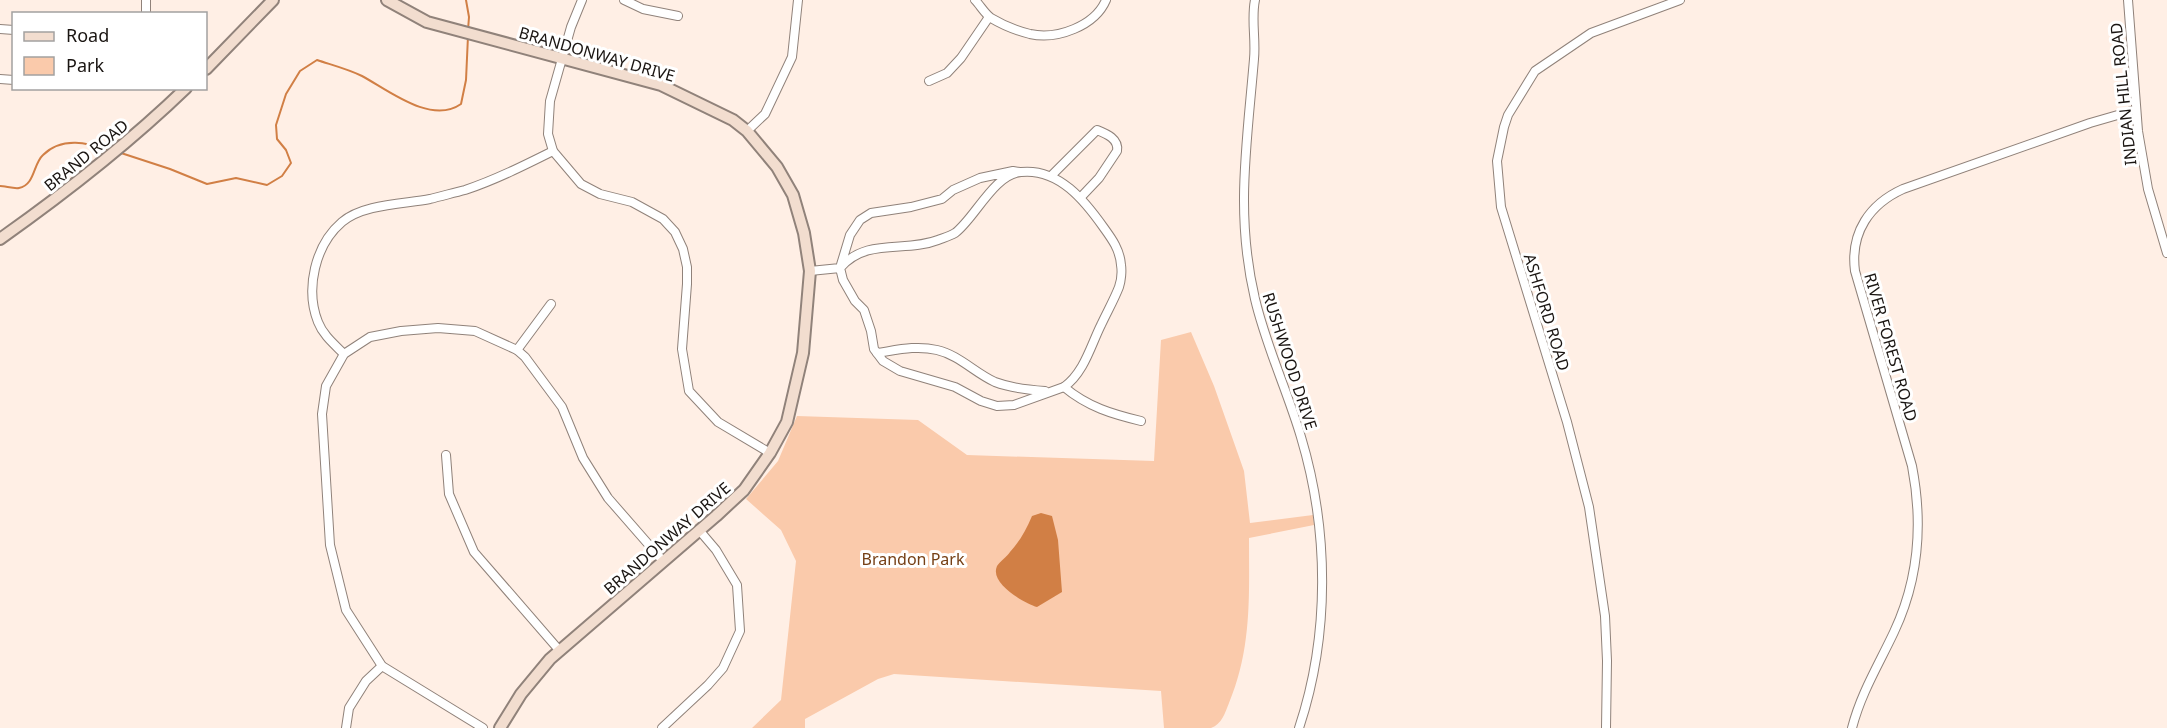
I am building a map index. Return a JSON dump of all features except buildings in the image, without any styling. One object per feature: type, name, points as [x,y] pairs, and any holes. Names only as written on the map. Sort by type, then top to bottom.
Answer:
[{"type":"street","points":[[207,68],[273,0]]},
{"type":"street","name":"BRANDONWAY DRIVE","points":[[387,0],[427,22],[661,85],[733,120],[747,132],[777,167],[792,195],[804,233],[810,271],[803,353],[787,422],[770,453],[744,490],[559,650],[521,694],[500,728]]},
{"type":"street","points":[[582,0],[570,27],[550,101],[548,134],[553,151],[581,184],[600,194],[632,202],[663,219],[675,232],[683,249],[687,267],[682,349],[689,391],[718,422],[770,453]]},
{"type":"street","points":[[624,0],[643,9],[678,16]]},
{"type":"street","points":[[747,132],[765,114],[792,57],[798,0]]},
{"type":"street","points":[[975,0],[989,17],[1030,34],[1053,34],[1072,30],[1090,20],[1106,0]]},
{"type":"street","name":"RUSHWOOD DRIVE","points":[[1255,0],[1253,9],[1255,50],[1243,185],[1249,268],[1262,323],[1309,466],[1316,503],[1322,561],[1322,598],[1318,640],[1311,685],[1299,728]]},
{"type":"street","name":"ASHFORD ROAD","points":[[1606,728],[1605,616],[1589,507],[1567,422],[1500,201],[1497,174],[1498,149],[1508,115],[1535,71],[1591,33],[1680,0]]},
{"type":"street","name":"INDIAN HILL ROAD","points":[[2128,0],[2135,110],[2148,189],[2167,253]]},
{"type":"street","points":[[929,81],[947,73],[961,58],[989,17]]},
{"type":"street","name":"BRAND ROAD","points":[[0,240],[59,198],[129,141],[184,90]]},
{"type":"street","name":"RIVER FOREST ROAD","points":[[1852,728],[1865,689],[1906,601],[1916,562],[1919,520],[1912,466],[1855,271],[1855,250],[1861,228],[1869,214],[1881,201],[1903,189],[2090,123],[2135,110]]},
{"type":"street","points":[[1051,176],[1097,130],[1114,139],[1118,147],[1116,151],[1092,186],[1081,197]]},
{"type":"street","points":[[344,354],[329,339],[318,323],[314,304],[313,279],[321,247],[343,221],[374,207],[431,199],[466,189],[553,151]]},
{"type":"street","points":[[1013,171],[1020,172],[1051,176],[1081,197],[1116,245],[1121,265],[1119,286],[1084,362],[1071,382],[1064,387],[1014,405],[997,406],[981,401],[955,387],[900,371],[883,362],[877,353],[864,310],[855,302],[840,268],[850,235],[860,220],[871,213],[911,207],[942,199],[954,190],[980,178],[1013,171]]},
{"type":"street","points":[[810,271],[840,268],[855,255],[884,246],[929,244],[954,234],[1003,180],[1020,172]]},
{"type":"street","points":[[518,350],[551,304]]},
{"type":"street","points":[[483,728],[382,666],[346,610],[330,545],[322,414],[326,386],[344,354],[370,337],[401,331],[438,328],[475,332],[518,350],[562,407],[583,458],[608,498],[663,561]]},
{"type":"street","points":[[877,353],[914,347],[939,350],[970,365],[993,381],[1019,389],[1050,392]]},
{"type":"street","points":[[1064,387],[1075,396],[1105,412],[1142,421]]},
{"type":"street","points":[[446,455],[449,494],[474,552],[559,650]]},
{"type":"street","points":[[662,728],[723,668],[740,631],[737,585],[716,550],[699,530]]},
{"type":"street","points":[[346,728],[349,708],[366,681],[382,666]]},
{"type":"green space","name":"Brandon Park","points":[[1191,332],[1214,386],[1244,471],[1250,523],[1313,515],[1314,525],[1249,538],[1248,622],[1242,662],[1224,714],[1218,724],[1211,728],[1164,728],[1161,691],[894,674],[878,679],[805,719],[805,728],[752,728],[781,700],[796,561],[781,530],[746,499],[778,461],[797,416],[918,420],[967,455],[1154,461],[1161,340]]},
{"type":"shaded area","points":[[1041,513],[1052,516],[1058,540],[1062,592],[1037,607],[1010,592],[1003,586],[996,573],[997,566],[1017,544],[1032,516]]},
{"type":"waterway","points":[[466,0],[469,17],[468,30]]},
{"type":"waterway","points":[[118,152],[207,184],[236,178],[267,185],[282,176],[291,163],[286,150],[277,139],[276,125],[286,94],[300,71],[317,60],[362,76],[397,97],[423,108],[449,109],[461,104],[466,80],[468,36]]},
{"type":"waterway","points":[[0,186],[17,188],[24,186],[31,179],[43,155],[58,145],[84,143],[110,150]]}]
